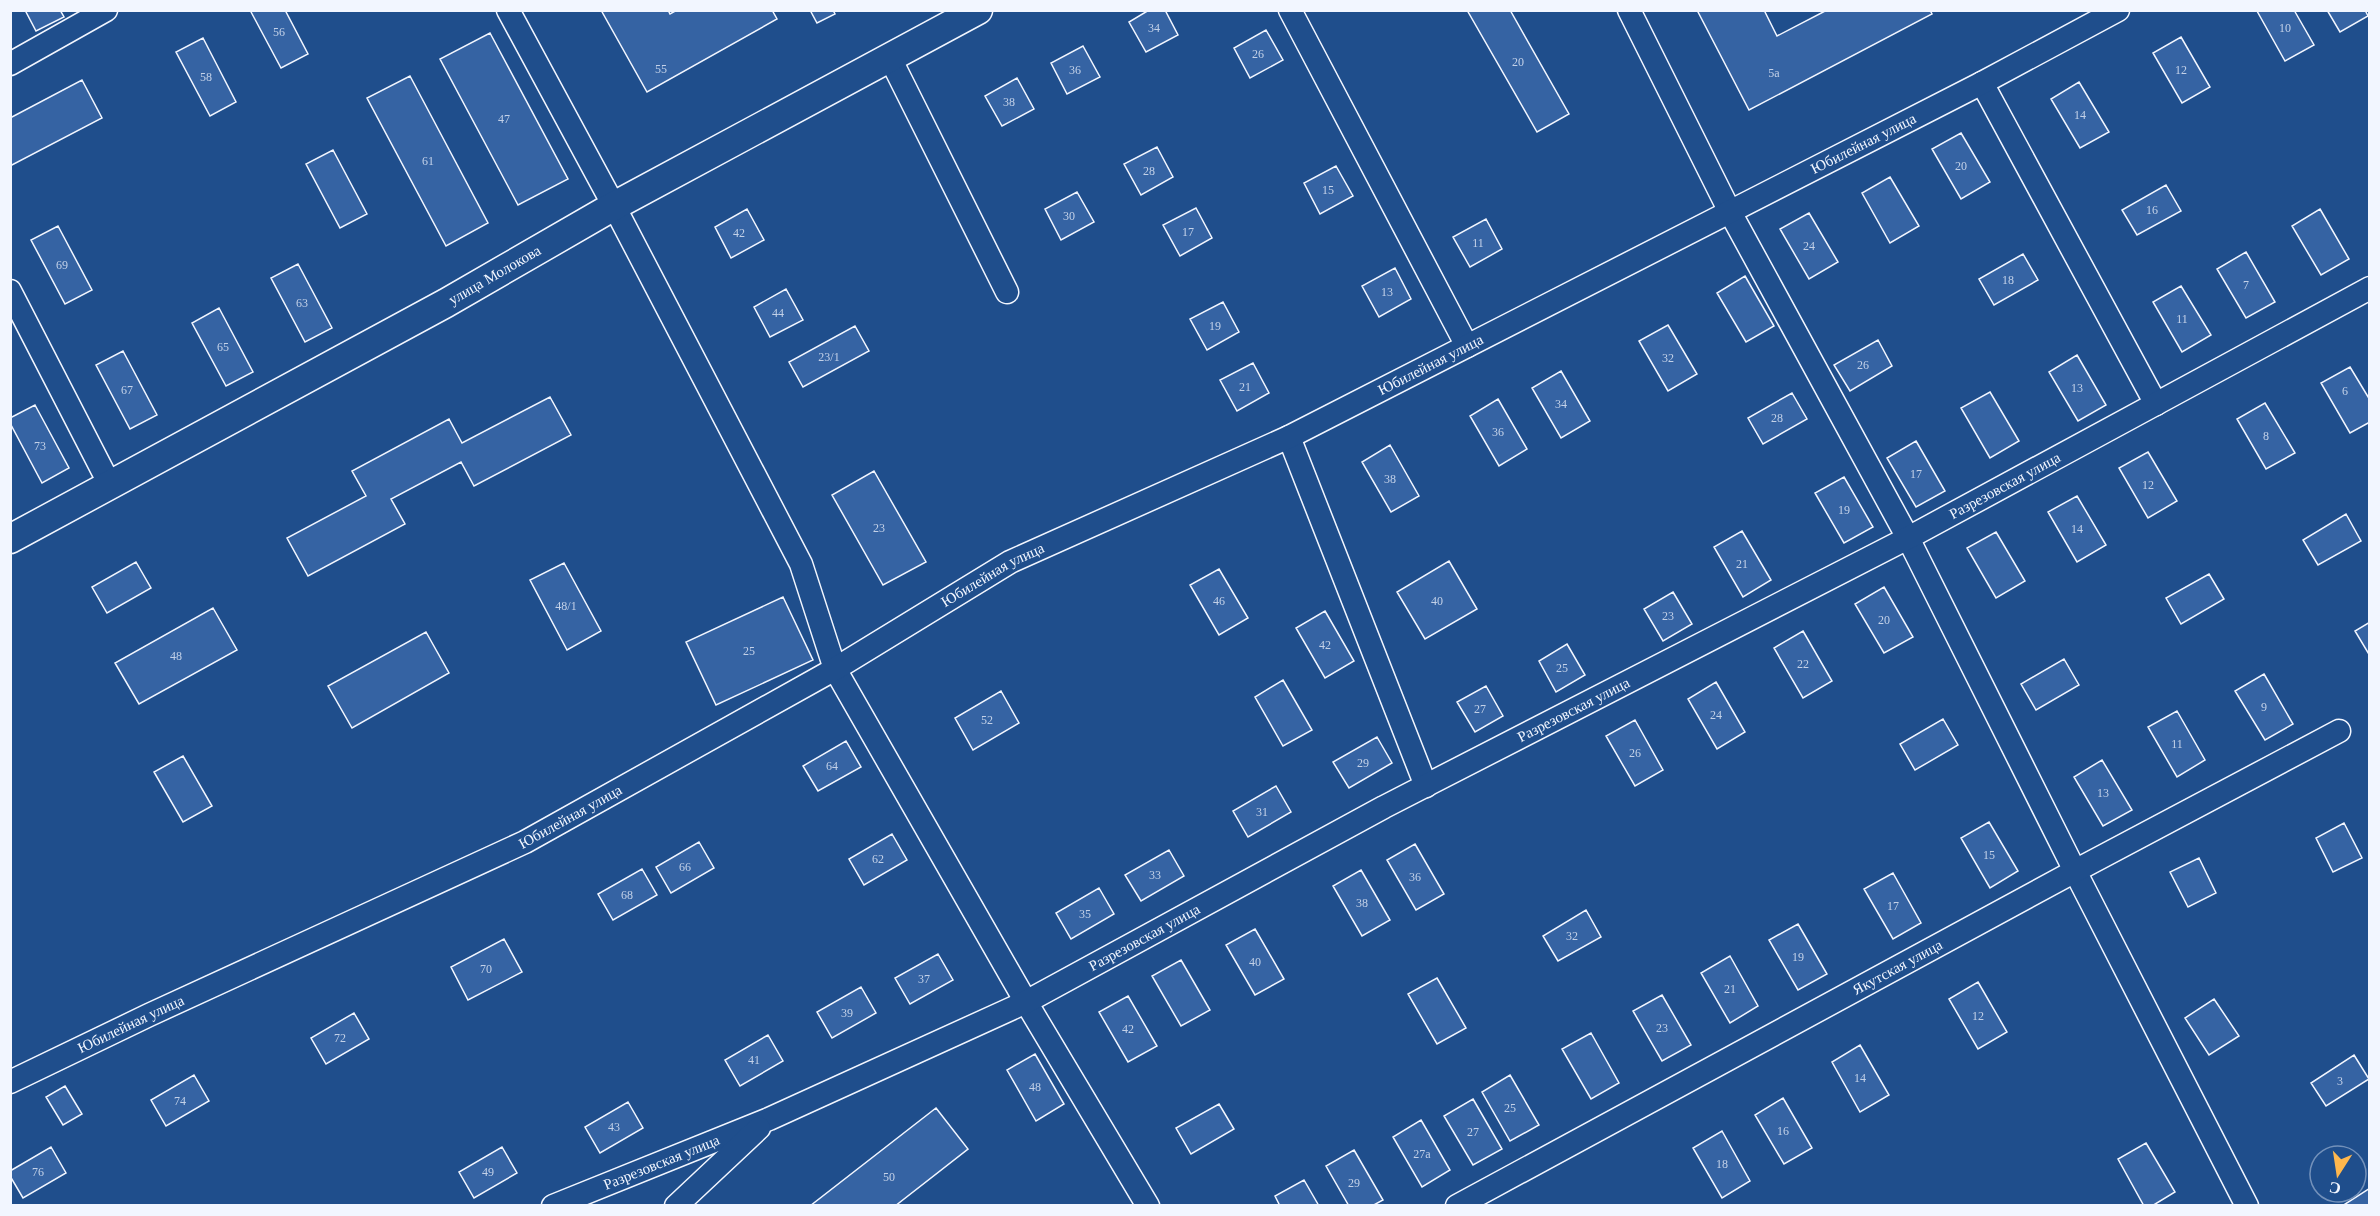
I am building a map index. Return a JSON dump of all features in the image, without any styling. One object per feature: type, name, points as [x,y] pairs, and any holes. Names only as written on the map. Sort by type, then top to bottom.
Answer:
[{"type":"street","points":[[10,64],[106,10]]},
{"type":"street","points":[[507,10],[614,206],[801,564],[835,669],[1026,1002],[1148,1206]]},
{"type":"street","name":"улица Молокова","points":[[10,539],[446,303],[614,206],[978,10]]},
{"type":"street","points":[[1290,10],[1467,346]]},
{"type":"street","points":[[1629,10],[1730,212],[1908,538],[2247,1206]]},
{"type":"street","name":"Юбилейная улица","points":[[10,1082],[149,1015],[525,842],[835,669],[1010,562],[1289,437],[1982,83],[2118,10]]},
{"type":"street","points":[[890,58],[1006,292]]},
{"type":"street","points":[[1982,83],[2156,404]]},
{"type":"street","name":"Разрезовская улица","points":[[553,1206],[769,1119],[1026,1002],[1426,786],[1908,538],[2370,288]]},
{"type":"street","points":[[10,291],[110,485]]},
{"type":"street","points":[[1289,437],[1426,786]]},
{"type":"street","name":"Якутская улица","points":[[1457,1206],[2075,871],[2339,731]]},
{"type":"street","name":"Разрезовская улица","points":[[676,1206],[769,1119]]},
{"type":"building","points":[[25,10],[60,10],[64,17],[36,31]]},
{"type":"building","points":[[250,10],[285,10],[308,54],[281,68]]},
{"type":"building","points":[[601,10],[668,10],[670,14],[677,10],[772,10],[777,19],[647,92]]},
{"type":"building","points":[[810,10],[833,10],[835,14],[817,23]]},
{"type":"building","points":[[1149,10],[1165,10],[1178,35],[1146,52],[1129,22]]},
{"type":"building","points":[[1467,10],[1510,10],[1569,114],[1537,132]]},
{"type":"building","points":[[1697,10],[1764,10],[1777,36],[1827,10],[1930,10],[1932,14],[1749,110]]},
{"type":"building","points":[[2294,10],[2314,45],[2285,61],[2257,11]]},
{"type":"building","points":[[2327,10],[2365,10],[2368,16],[2340,32]]},
{"type":"building","points":[[1266,30],[1283,60],[1250,78],[1234,48]]},
{"type":"building","points":[[490,33],[568,179],[518,205],[440,59]]},
{"type":"building","points":[[2181,37],[2210,87],[2182,103],[2153,53]]},
{"type":"building","points":[[203,38],[236,102],[210,116],[176,52]]},
{"type":"building","points":[[1083,46],[1100,77],[1067,94],[1051,63]]},
{"type":"building","points":[[410,76],[488,223],[446,246],[367,98]]},
{"type":"building","points":[[1017,78],[1034,109],[1002,126],[985,96]]},
{"type":"building","points":[[82,80],[102,118],[10,166],[10,118]]},
{"type":"building","points":[[2079,82],[2109,132],[2080,148],[2051,99]]},
{"type":"building","points":[[1961,133],[1990,182],[1961,199],[1932,149]]},
{"type":"building","points":[[1157,147],[1173,177],[1141,195],[1124,164]]},
{"type":"building","points":[[333,150],[367,214],[340,228],[306,164]]},
{"type":"building","points":[[1336,166],[1353,196],[1320,214],[1304,183]]},
{"type":"building","points":[[1890,177],[1919,226],[1890,243],[1862,193]]},
{"type":"building","points":[[2166,185],[2181,211],[2137,235],[2122,210]]},
{"type":"building","points":[[1077,192],[1094,222],[1061,240],[1045,209]]},
{"type":"building","points":[[1196,208],[1212,238],[1180,256],[1163,225]]},
{"type":"building","points":[[747,209],[764,240],[731,258],[715,227]]},
{"type":"building","points":[[2320,209],[2349,259],[2321,275],[2292,226]]},
{"type":"building","points":[[1809,213],[1838,262],[1809,279],[1780,229]]},
{"type":"building","points":[[1486,219],[1502,249],[1470,267],[1453,237]]},
{"type":"building","points":[[58,226],[92,290],[65,304],[31,240]]},
{"type":"building","points":[[2246,252],[2275,302],[2246,318],[2217,269]]},
{"type":"building","points":[[2023,254],[2038,280],[1994,305],[1979,279]]},
{"type":"building","points":[[298,264],[332,328],[305,342],[271,278]]},
{"type":"building","points":[[1395,268],[1411,299],[1379,317],[1362,286]]},
{"type":"building","points":[[1745,276],[1774,326],[1746,342],[1717,293]]},
{"type":"building","points":[[2181,286],[2211,335],[2182,352],[2153,302]]},
{"type":"building","points":[[786,289],[803,320],[770,337],[754,307]]},
{"type":"building","points":[[1223,302],[1239,332],[1207,350],[1190,319]]},
{"type":"building","points":[[219,308],[253,372],[226,386],[192,323]]},
{"type":"building","points":[[1668,325],[1697,374],[1668,391],[1639,341]]},
{"type":"building","points":[[855,326],[869,351],[803,387],[789,362]]},
{"type":"building","points":[[1878,340],[1892,366],[1850,391],[1834,365]]},
{"type":"building","points":[[123,351],[157,415],[130,429],[96,365]]},
{"type":"building","points":[[2077,355],[2106,405],[2078,421],[2049,372]]},
{"type":"building","points":[[1253,363],[1269,393],[1237,411],[1220,380]]},
{"type":"building","points":[[2350,367],[2370,400],[2370,422],[2350,433],[2321,383]]},
{"type":"building","points":[[1561,371],[1590,421],[1561,438],[1532,388]]},
{"type":"building","points":[[1990,392],[2019,441],[1990,458],[1961,408]]},
{"type":"building","points":[[1792,393],[1807,419],[1763,444],[1748,418]]},
{"type":"building","points":[[550,397],[571,435],[474,486],[461,462],[391,499],[405,524],[308,576],[287,538],[366,496],[352,471],[449,419],[462,443]]},
{"type":"building","points":[[1498,399],[1527,449],[1499,466],[1470,416]]},
{"type":"building","points":[[2265,403],[2295,453],[2266,469],[2237,419]]},
{"type":"building","points":[[35,405],[69,468],[42,483],[10,423],[10,418]]},
{"type":"building","points":[[1916,441],[1945,491],[1916,507],[1887,458]]},
{"type":"building","points":[[1390,445],[1419,496],[1391,512],[1362,462]]},
{"type":"building","points":[[2148,452],[2177,501],[2148,518],[2119,468]]},
{"type":"building","points":[[874,471],[926,562],[883,585],[832,495]]},
{"type":"building","points":[[1844,477],[1873,527],[1844,543],[1815,493]]},
{"type":"building","points":[[2077,496],[2106,545],[2077,562],[2048,512]]},
{"type":"building","points":[[2346,514],[2361,541],[2318,565],[2303,540]]},
{"type":"building","points":[[1742,531],[1771,580],[1743,597],[1714,547]]},
{"type":"building","points":[[1996,532],[2025,581],[1996,598],[1967,548]]},
{"type":"building","points":[[1449,561],[1477,609],[1425,639],[1397,592]]},
{"type":"building","points":[[136,562],[151,588],[107,613],[92,587]]},
{"type":"building","points":[[564,563],[601,631],[567,650],[530,580]]},
{"type":"building","points":[[1219,569],[1248,618],[1219,635],[1190,585]]},
{"type":"building","points":[[2209,574],[2224,599],[2181,624],[2166,598]]},
{"type":"building","points":[[1884,587],[1913,637],[1884,653],[1855,604]]},
{"type":"building","points":[[1673,592],[1692,624],[1663,641],[1644,609]]},
{"type":"building","points":[[783,597],[813,660],[716,705],[686,642]]},
{"type":"building","points":[[213,608],[237,650],[139,704],[115,663]]},
{"type":"building","points":[[1325,611],[1354,661],[1325,678],[1296,628]]},
{"type":"building","points":[[2370,622],[2370,656],[2355,631]]},
{"type":"building","points":[[1803,631],[1832,681],[1803,698],[1774,648]]},
{"type":"building","points":[[426,632],[449,673],[352,728],[328,686]]},
{"type":"building","points":[[1567,644],[1585,675],[1556,692],[1539,661]]},
{"type":"building","points":[[2064,659],[2079,685],[2036,710],[2021,684]]},
{"type":"building","points":[[2264,674],[2293,724],[2265,740],[2235,691]]},
{"type":"building","points":[[1283,680],[1312,730],[1283,746],[1255,697]]},
{"type":"building","points":[[1716,682],[1745,732],[1717,749],[1688,699]]},
{"type":"building","points":[[1486,686],[1503,716],[1475,732],[1457,702]]},
{"type":"building","points":[[1001,691],[1019,723],[973,750],[955,718]]},
{"type":"building","points":[[2177,711],[2205,760],[2177,777],[2148,727]]},
{"type":"building","points":[[1943,719],[1958,745],[1915,770],[1900,744]]},
{"type":"building","points":[[1635,720],[1663,770],[1635,786],[1606,736]]},
{"type":"building","points":[[1377,737],[1392,763],[1349,788],[1333,762]]},
{"type":"building","points":[[846,741],[861,767],[818,791],[803,766]]},
{"type":"building","points":[[183,756],[212,806],[183,822],[154,772]]},
{"type":"building","points":[[2102,760],[2132,810],[2103,826],[2074,777]]},
{"type":"building","points":[[1276,786],[1291,812],[1248,837],[1233,811]]},
{"type":"building","points":[[1989,822],[2018,871],[1990,888],[1961,838]]},
{"type":"building","points":[[2344,823],[2362,858],[2333,872],[2316,838]]},
{"type":"building","points":[[892,834],[907,860],[864,885],[849,859]]},
{"type":"building","points":[[699,842],[714,868],[671,893],[656,867]]},
{"type":"building","points":[[1415,844],[1444,894],[1416,910],[1387,860]]},
{"type":"building","points":[[1169,850],[1184,876],[1141,901],[1125,875]]},
{"type":"building","points":[[2199,858],[2216,893],[2188,907],[2170,872]]},
{"type":"building","points":[[642,869],[657,895],[613,920],[598,894]]},
{"type":"building","points":[[1361,870],[1390,920],[1362,936],[1333,886]]},
{"type":"building","points":[[1893,873],[1921,923],[1893,939],[1864,889]]},
{"type":"building","points":[[1099,888],[1114,914],[1071,939],[1056,913]]},
{"type":"building","points":[[1586,910],[1601,937],[1558,961],[1543,936]]},
{"type":"building","points":[[1798,924],[1827,974],[1798,990],[1769,940]]},
{"type":"building","points":[[1255,929],[1284,979],[1255,995],[1226,945]]},
{"type":"building","points":[[504,939],[522,972],[468,1000],[451,967]]},
{"type":"building","points":[[938,954],[953,980],[910,1004],[895,978]]},
{"type":"building","points":[[1730,956],[1758,1006],[1730,1023],[1701,973]]},
{"type":"building","points":[[1181,960],[1210,1010],[1181,1026],[1152,976]]},
{"type":"building","points":[[1437,978],[1466,1028],[1437,1044],[1408,994]]},
{"type":"building","points":[[1978,982],[2007,1032],[1978,1049],[1949,999]]},
{"type":"building","points":[[861,987],[876,1013],[832,1038],[817,1012]]},
{"type":"building","points":[[1662,995],[1691,1045],[1662,1061],[1633,1011]]},
{"type":"building","points":[[1128,996],[1157,1046],[1128,1062],[1099,1012]]},
{"type":"building","points":[[2214,999],[2239,1036],[2209,1055],[2185,1018]]},
{"type":"building","points":[[354,1013],[369,1039],[326,1064],[311,1038]]},
{"type":"building","points":[[1591,1033],[1619,1083],[1591,1099],[1562,1049]]},
{"type":"building","points":[[768,1035],[783,1061],[740,1086],[725,1060]]},
{"type":"building","points":[[1860,1045],[1889,1095],[1860,1112],[1832,1062]]},
{"type":"building","points":[[1035,1054],[1064,1104],[1036,1121],[1007,1070]]},
{"type":"building","points":[[2354,1055],[2369,1079],[2326,1106],[2311,1083]]},
{"type":"building","points":[[194,1075],[209,1101],[166,1126],[151,1100]]},
{"type":"building","points":[[1510,1075],[1539,1125],[1510,1141],[1482,1092]]},
{"type":"building","points":[[65,1086],[82,1114],[63,1125],[46,1097]]},
{"type":"building","points":[[1783,1098],[1812,1148],[1784,1164],[1755,1115]]},
{"type":"building","points":[[1473,1099],[1502,1149],[1473,1165],[1444,1116]]},
{"type":"building","points":[[628,1102],[643,1128],[600,1153],[585,1127]]},
{"type":"building","points":[[1219,1104],[1234,1129],[1191,1154],[1176,1128]]},
{"type":"building","points":[[936,1108],[968,1149],[895,1206],[810,1206]]},
{"type":"building","points":[[1421,1120],[1450,1170],[1422,1187],[1393,1137]]},
{"type":"building","points":[[1722,1131],[1750,1181],[1722,1198],[1693,1148]]},
{"type":"building","points":[[2146,1143],[2175,1192],[2152,1206],[2144,1206],[2118,1159]]},
{"type":"building","points":[[51,1147],[66,1173],[23,1198],[10,1176],[10,1171]]},
{"type":"building","points":[[502,1147],[517,1173],[474,1198],[459,1172]]},
{"type":"building","points":[[1354,1150],[1383,1200],[1372,1206],[1349,1206],[1326,1166]]},
{"type":"building","points":[[1304,1180],[1319,1206],[1280,1206],[1275,1196]]},
{"type":"building","points":[[2370,1188],[2370,1206],[2342,1206],[2368,1204],[2368,1189]]}]
